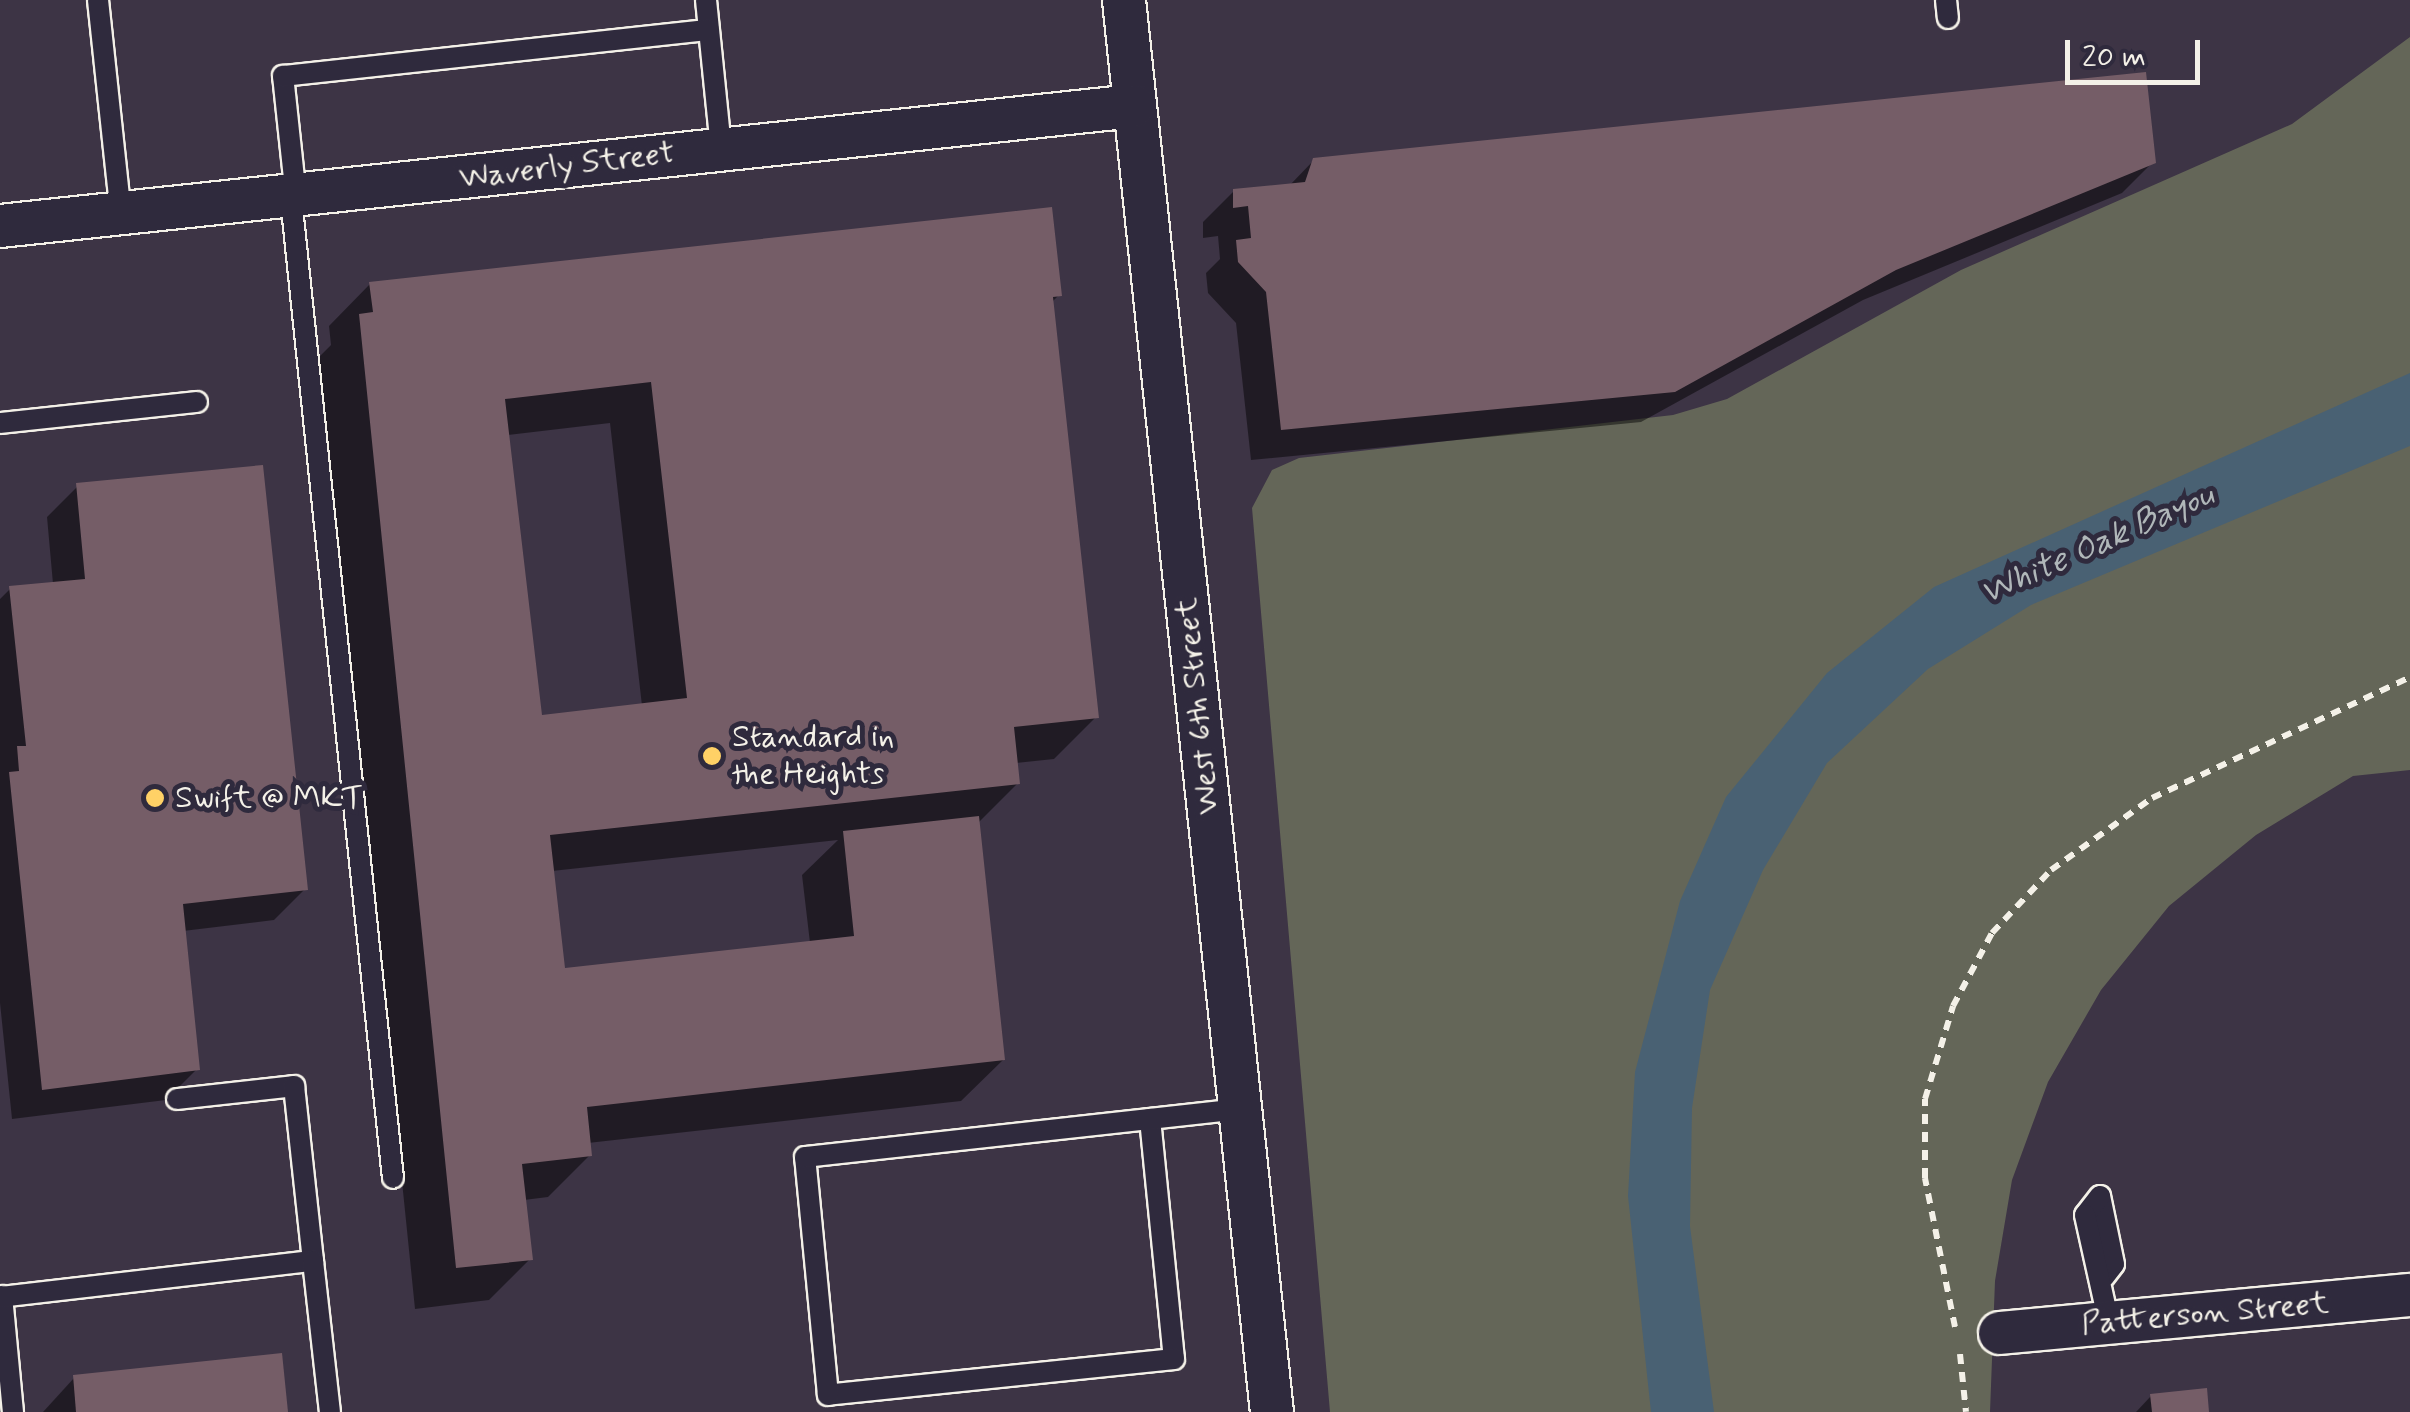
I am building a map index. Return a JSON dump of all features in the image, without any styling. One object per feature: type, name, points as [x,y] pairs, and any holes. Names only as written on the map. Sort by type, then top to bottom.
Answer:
[{"type":"street","name":"West 6th Street","points":[[1124,0],[1272,1412]]},
{"type":"street","name":"Waverly Street","points":[[0,226],[1134,106]]},
{"type":"street","name":"Patterson Street","points":[[2000,1333],[2410,1295]]},
{"type":"lane","points":[[98,0],[120,214]]},
{"type":"lane","points":[[706,0],[722,148]]},
{"type":"lane","points":[[393,1178],[283,76],[709,30]]},
{"type":"lane","points":[[0,424],[197,402]]},
{"type":"lane","points":[[177,1099],[294,1086],[330,1412]]},
{"type":"lane","points":[[1150,1119],[1174,1360],[828,1395],[805,1156],[1241,1109]]},
{"type":"lane","points":[[13,1412],[1,1296],[314,1261]]},
{"type":"lane","points":[[2104,1277],[2109,1323]]},
{"type":"path","points":[[1966,1412],[1923,1138],[1938,1045],[1977,956],[2027,890],[2152,798],[2410,677]]},
{"type":"green space","points":[[2410,37],[2410,770],[2353,776],[2256,835],[2169,906],[2101,990],[2048,1082],[2012,1180],[1995,1281],[1990,1412],[1330,1412],[1252,508],[1272,470],[1299,458],[1673,415],[1727,399],[1961,270],[2292,124]]},
{"type":"water","name":"White Oak Bayou","points":[[2410,373],[2410,446],[2031,605],[1928,669],[1827,763],[1763,870],[1710,990],[1692,1108],[1690,1226],[1714,1412],[1651,1412],[1628,1196],[1635,1072],[1680,901],[1726,797],[1827,673],[1934,587]]},
{"type":"building","points":[[2146,72],[2156,163],[1896,270],[1675,392],[1281,430],[1266,292],[1238,262],[1236,240],[1251,238],[1248,206],[1233,208],[1233,189],[1305,182],[1313,158]]},
{"type":"building","name":"Standard in the Heights","points":[[1052,207],[1062,296],[1053,297],[1099,718],[1014,727],[1020,784],[550,835],[565,968],[854,936],[843,831],[979,816],[1005,1060],[587,1107],[592,1156],[522,1164],[533,1260],[456,1268],[359,314],[373,312],[369,282]],"holes":[[[651,382],[687,698],[542,715],[505,399]]]},
{"type":"building","name":"Swift @ MKT","points":[[263,465],[308,890],[183,904],[200,1070],[42,1090],[9,772],[19,771],[17,746],[26,746],[9,586],[85,579],[76,483]]},
{"type":"building","points":[[282,1353],[288,1412],[76,1412],[73,1375]]},
{"type":"building","points":[[2207,1388],[2209,1412],[2152,1412],[2150,1394]]},
{"type":"place","name":"Standard in the Heights","points":[[712,756]]},
{"type":"place","name":"Swift @ MKT","points":[[155,798]]}]
